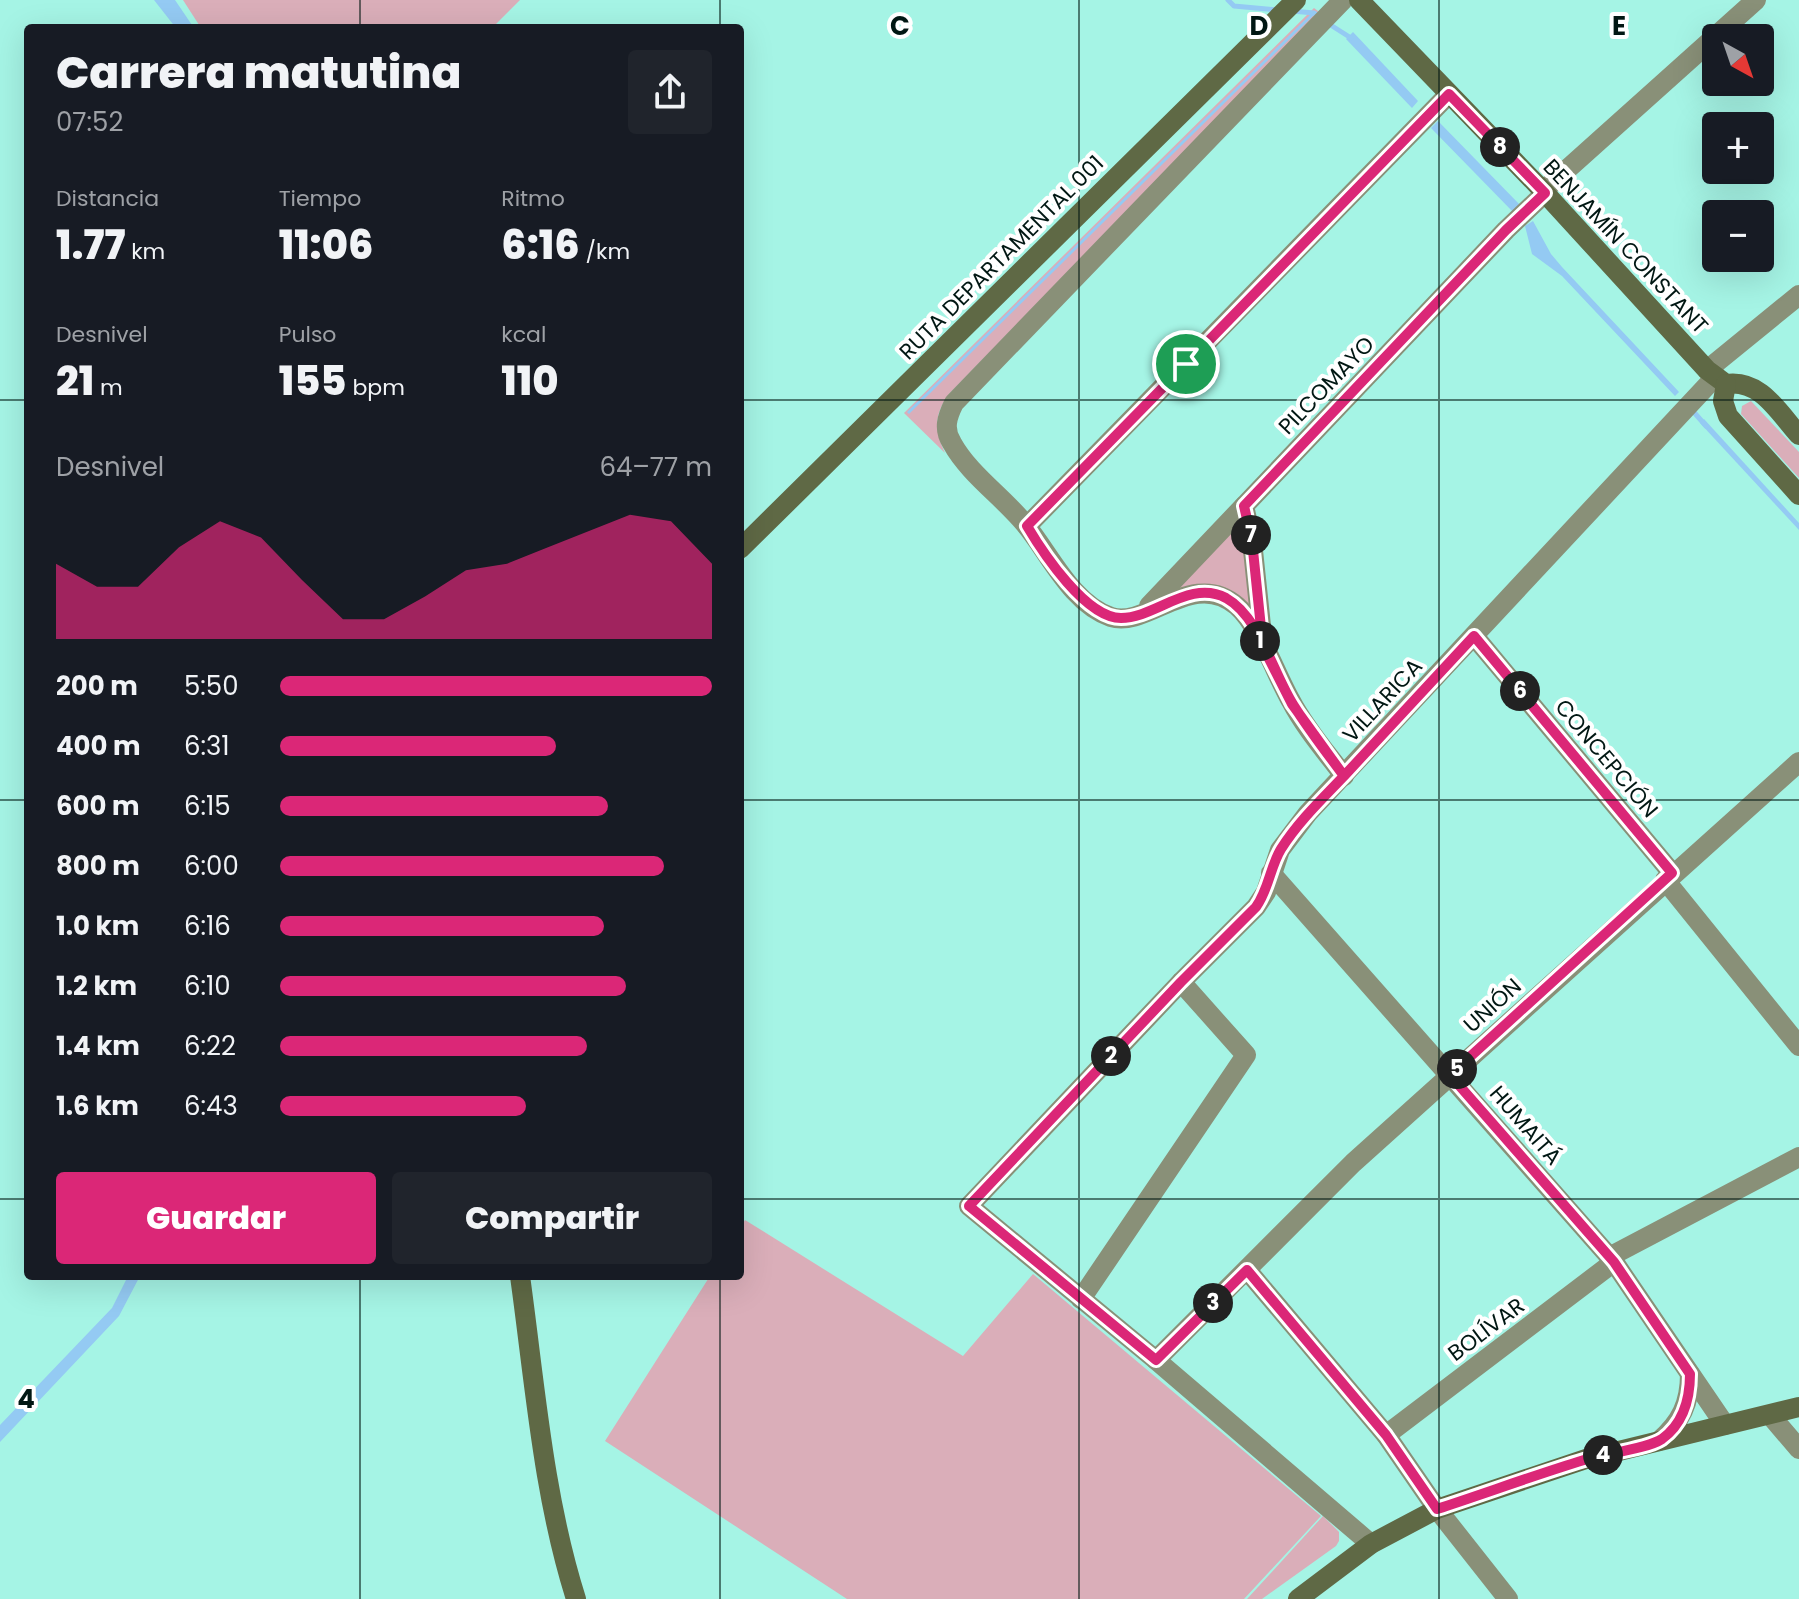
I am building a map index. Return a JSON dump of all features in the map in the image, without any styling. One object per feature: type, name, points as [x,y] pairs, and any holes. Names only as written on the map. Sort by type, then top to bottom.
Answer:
[{"type":"street","points":[[1343,0],[954,403],[946,421],[950,441],[1027,526],[1061,575],[1092,605],[1111,617],[1121,618],[1202,593],[1215,594],[1237,606],[1248,618],[1292,704],[1344,776]]},
{"type":"street","name":"BENJAMÍN CONSTANT","points":[[1359,0],[1716,377]]},
{"type":"street","name":"PILCOMAYO","points":[[1143,612],[1544,192],[1756,0]]},
{"type":"street","name":"RUTA DEPARTAMENTAL 001","points":[[744,545],[1288,7]]},
{"type":"street","points":[[1027,526],[1449,94]]},
{"type":"street","name":"VILLARICA","points":[[1081,1299],[969,1206],[1256,907],[1266,892],[1280,850],[1308,813],[1688,406],[1799,295]]},
{"type":"street","points":[[1799,435],[1757,389],[1742,382],[1716,377],[1728,416],[1799,495]]},
{"type":"street","points":[[1244,506],[1252,541],[1263,647]]},
{"type":"street","name":"CONCEPCIÓN","points":[[1474,636],[1799,1046]]},
{"type":"street","name":"UNIÓN","points":[[1156,1360],[1353,1163],[1799,762]]},
{"type":"street","name":"HUMAITÁ","points":[[1271,873],[1611,1260],[1725,1425]]},
{"type":"street","points":[[1181,982],[1246,1055],[1081,1299],[1371,1544]]},
{"type":"street","name":"BOLÍVAR","points":[[1386,1435],[1611,1260],[1799,1157]]},
{"type":"street","points":[[1247,1270],[1386,1435],[1437,1509],[1508,1599]]},
{"type":"street","points":[[521,1280],[557,1531],[576,1599]]},
{"type":"street","points":[[1659,1441],[1674,1428],[1684,1412],[1690,1393],[1690,1374]]},
{"type":"street","points":[[1298,1599],[1371,1544],[1437,1509],[1586,1459],[1799,1407]]},
{"type":"street","points":[[1770,1415],[1799,1449]]},
{"type":"shaded area","points":[[183,0],[520,0],[496,24],[198,24]]},
{"type":"shaded area","points":[[1314,8],[1318,11],[1317,15],[950,393],[937,422],[945,453],[904,413]]},
{"type":"shaded area","points":[[1751,401],[1799,452],[1799,478],[1741,414],[1742,406]]},
{"type":"shaded area","points":[[1240,526],[1254,614],[1178,589]]},
{"type":"shaded area","points":[[744,1222],[963,1356],[1033,1274],[1321,1516],[1244,1599],[847,1599],[605,1441],[707,1280],[744,1280]]},
{"type":"shaded area","points":[[1323,1516],[1339,1532],[1336,1546],[1262,1599],[1247,1599]]},
{"type":"water","points":[[154,0],[175,0],[191,24],[173,24]]},
{"type":"water","points":[[1314,11],[1316,13],[909,414],[907,412]]},
{"type":"water","points":[[1353,32],[1418,101],[1412,108],[1346,39]]},
{"type":"water","points":[[1438,121],[1521,206],[1514,213],[1431,128]]},
{"type":"water","points":[[1533,221],[1551,254],[1679,392],[1675,396],[1562,276],[1532,254],[1525,226]]},
{"type":"water","points":[[1704,419],[1799,523],[1799,530],[1700,423]]},
{"type":"water","points":[[126,1280],[138,1280],[119,1316],[0,1442],[0,1425],[112,1308]]},
{"type":"waterway","points":[[1228,0],[1234,6],[1278,10]]},
{"type":"waterway","points":[[1292,11],[1314,13],[1321,18]]},
{"type":"waterway","points":[[1329,24],[1351,38]]},
{"type":"waterway","points":[[1692,410],[1706,426]]},
{"type":"route","points":[[1186,364],[1027,526],[1061,575],[1080,595],[1111,617],[1133,616],[1175,599],[1202,593],[1225,597],[1237,606],[1248,618],[1292,704],[1344,776],[1308,813],[1280,850],[1266,892],[1256,907],[969,1206],[1156,1360],[1247,1270],[1386,1435],[1437,1509],[1586,1459],[1659,1441],[1674,1428],[1684,1412],[1690,1393],[1690,1374],[1614,1262],[1450,1075],[1672,873],[1474,636],[1344,776],[1292,704],[1263,647],[1252,541],[1244,506],[1506,230],[1545,193],[1449,94],[1186,364]]}]
